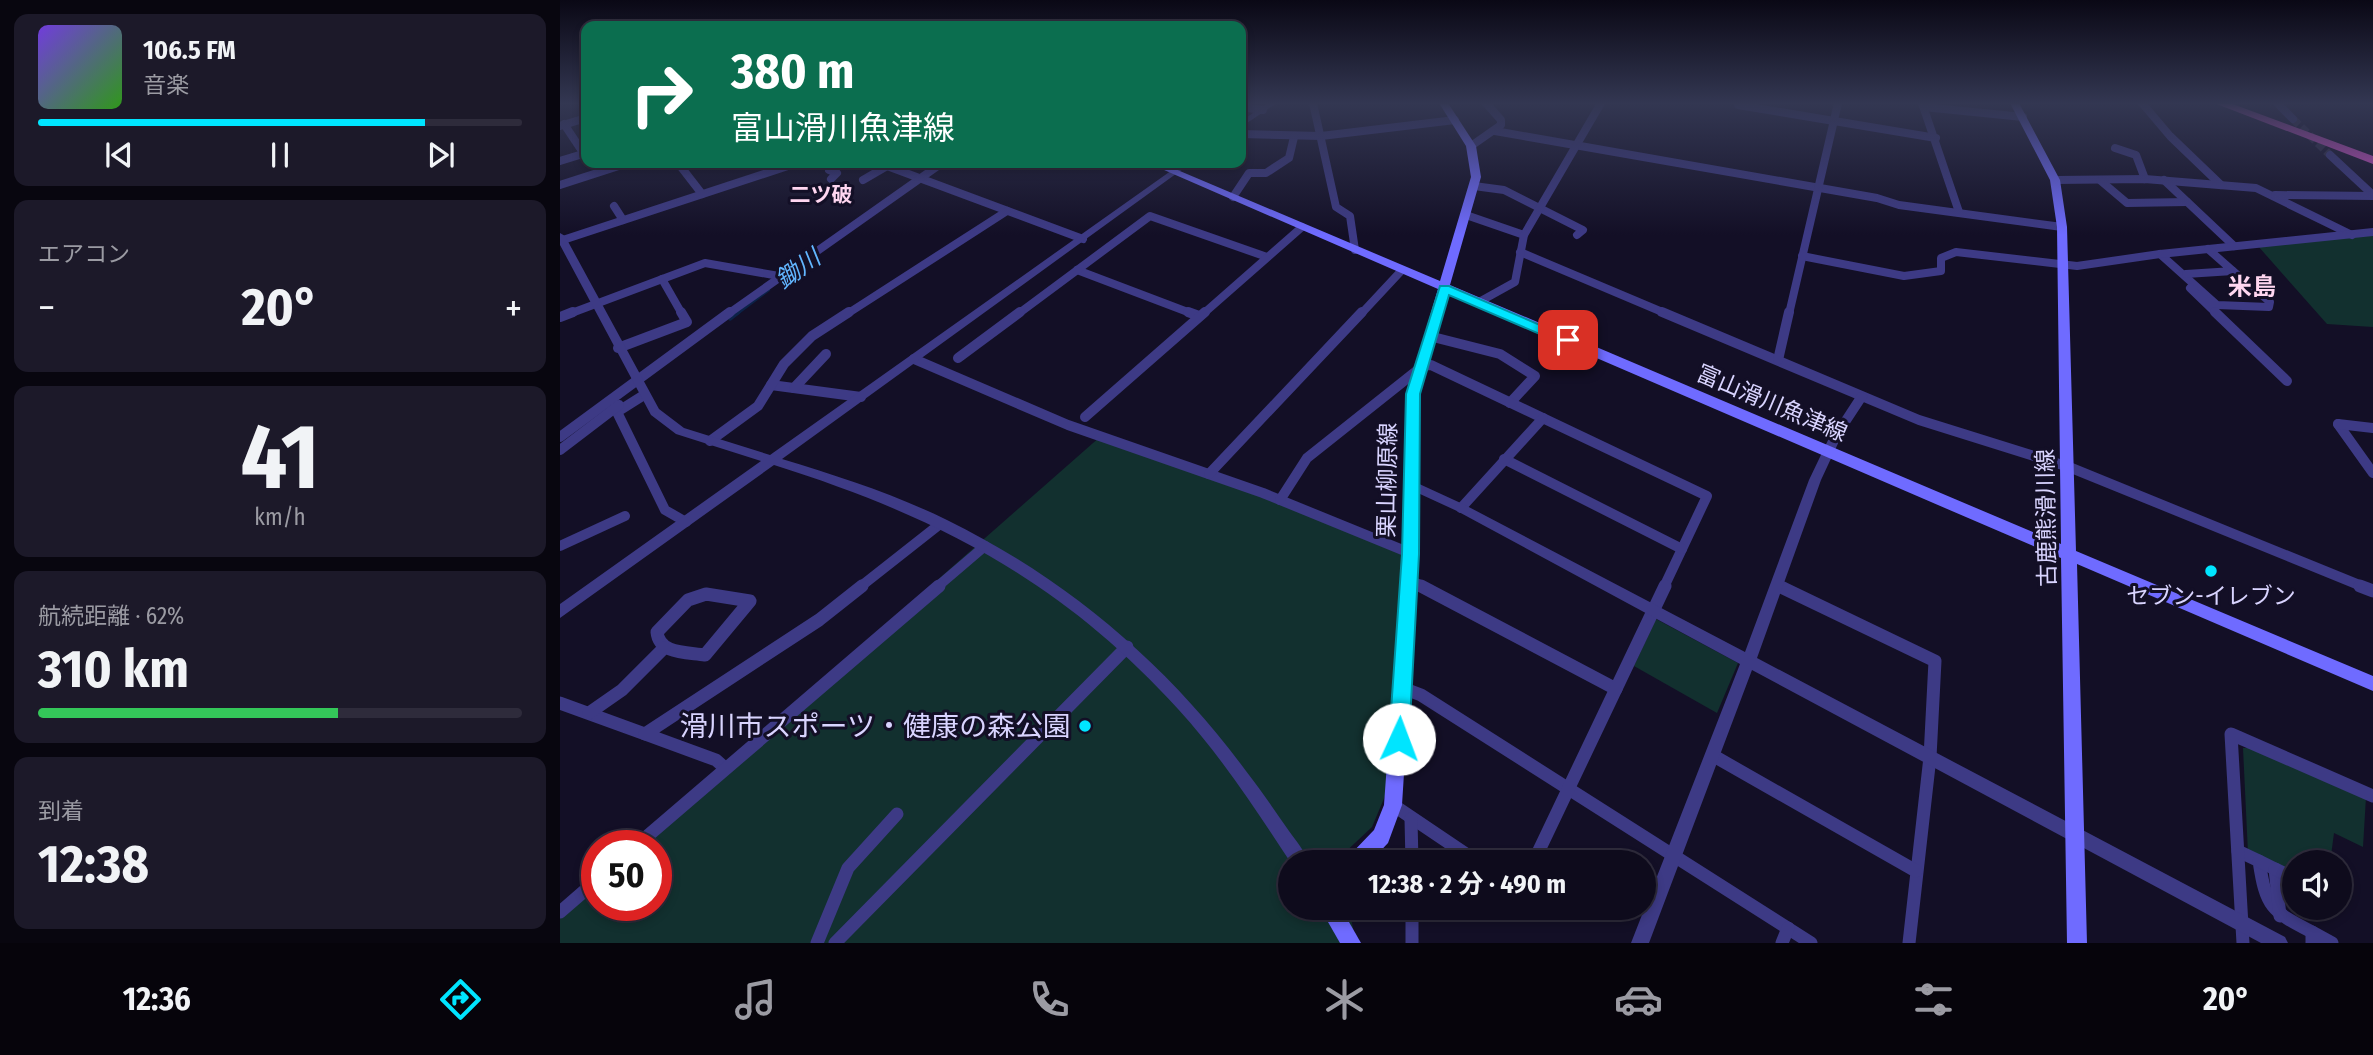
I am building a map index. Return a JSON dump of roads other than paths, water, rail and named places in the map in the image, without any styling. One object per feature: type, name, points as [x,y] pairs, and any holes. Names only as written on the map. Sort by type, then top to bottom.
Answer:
[{"type":"highway","points":[[2345,147],[2373,157]]},
{"type":"highway","points":[[2347,147],[2373,157]]},
{"type":"main road","name":"栗山柳原線","points":[[1368,850],[1381,836],[1393,805],[1410,554],[1413,394],[1474,186],[1477,166],[1471,147]]},
{"type":"main road","name":"古鹿熊滑川線","points":[[2038,147],[2054,180],[2063,227],[2069,467],[2068,555],[2077,835],[2077,943]]},
{"type":"main road","name":"富山滑川魚津線","points":[[1165,168],[2373,684]]},
{"type":"main road","points":[[1337,920],[1351,943]]},
{"type":"street","points":[[1233,197],[1249,173],[1266,173],[1289,158],[1292,147]]},
{"type":"street","points":[[1323,147],[1336,207],[1350,216],[1355,250]]},
{"type":"street","points":[[1479,302],[1502,292],[1515,282],[1524,235],[1576,147]]},
{"type":"street","points":[[1589,147],[1818,187],[1899,205],[2063,227]]},
{"type":"street","points":[[1778,360],[1828,147]]},
{"type":"street","points":[[1939,147],[1959,212]]},
{"type":"street","points":[[2181,147],[2221,185]]},
{"type":"street","points":[[2115,148],[2136,155],[2145,179]]},
{"type":"street","points":[[560,162],[581,155]]},
{"type":"street","points":[[2330,155],[2373,195]]},
{"type":"street","points":[[560,185],[613,168]]},
{"type":"street","points":[[682,168],[702,194]]},
{"type":"street","points":[[782,168],[561,239],[654,412],[680,431],[901,505],[985,545],[1041,581],[1127,647],[1185,706],[1291,850]]},
{"type":"street","points":[[831,179],[837,173],[829,170],[833,168]]},
{"type":"street","points":[[863,180],[878,168]]},
{"type":"street","points":[[893,168],[1083,239]]},
{"type":"street","points":[[560,450],[779,276],[936,168]]},
{"type":"street","points":[[560,612],[1180,168]]},
{"type":"street","points":[[2054,180],[2145,179],[2256,188],[2353,235]]},
{"type":"street","points":[[2164,180],[2234,246]]},
{"type":"street","points":[[2101,181],[2127,203],[2187,202]]},
{"type":"street","points":[[1474,186],[1504,190],[1583,230],[1577,235]]},
{"type":"street","points":[[2275,195],[2373,195]]},
{"type":"street","points":[[614,205],[623,220]]},
{"type":"street","points":[[710,441],[758,406],[797,349],[812,336],[1007,211]]},
{"type":"street","points":[[1466,215],[1524,235]]},
{"type":"street","points":[[958,358],[1150,216],[1267,257]]},
{"type":"street","points":[[1086,417],[1302,227]]},
{"type":"street","points":[[1802,257],[1904,276],[1941,271],[1941,258],[1956,251],[2077,267],[2160,254],[2373,232]]},
{"type":"street","points":[[2160,254],[2217,304],[2269,307],[2270,302],[2208,249]]},
{"type":"street","points":[[1520,252],[1919,420],[2069,467],[2373,591]]},
{"type":"street","points":[[560,317],[705,263],[779,276]]},
{"type":"street","points":[[1077,270],[1199,316]]},
{"type":"street","points":[[1209,474],[1402,270]]},
{"type":"street","points":[[2184,274],[2233,271]]},
{"type":"street","points":[[2184,274],[2182,280],[2287,381]]},
{"type":"street","points":[[618,348],[687,322],[662,279]]},
{"type":"street","points":[[1429,337],[1500,354],[1535,376],[1510,403]]},
{"type":"street","points":[[794,388],[826,355]]},
{"type":"street","points":[[914,359],[1068,425],[1280,500],[1410,554]]},
{"type":"street","points":[[1280,500],[1307,458],[1323,443],[1419,368],[1431,365],[1707,496],[1539,850]]},
{"type":"street","points":[[771,385],[861,397]]},
{"type":"street","points":[[560,437],[640,389]]},
{"type":"street","points":[[640,389],[617,412],[665,510],[686,522]]},
{"type":"street","points":[[1640,943],[1676,855],[1815,480],[1862,396]]},
{"type":"street","points":[[1461,508],[1542,418]]},
{"type":"street","points":[[2373,428],[2338,425],[2373,473]]},
{"type":"street","points":[[1504,459],[1682,549]]},
{"type":"street","points":[[1411,485],[1461,508],[2279,943]]},
{"type":"street","points":[[560,546],[625,516]]},
{"type":"street","points":[[645,734],[819,620],[940,524]]},
{"type":"street","points":[[654,830],[985,545]]},
{"type":"street","points":[[1408,579],[1616,689]]},
{"type":"street","points":[[1778,585],[1936,661],[1930,757],[1909,943]]},
{"type":"street","points":[[702,592],[750,601],[705,655],[664,648],[658,642],[657,632],[682,603],[702,592]]},
{"type":"street","points":[[835,943],[1127,647]]},
{"type":"street","points":[[589,713],[622,690],[664,648]]},
{"type":"street","points":[[1400,687],[1420,695],[1676,855],[1785,936],[1811,943]]},
{"type":"street","points":[[560,703],[716,760],[725,768]]},
{"type":"street","points":[[2243,943],[2231,734],[2373,796]]},
{"type":"street","points":[[1712,755],[1916,871]]},
{"type":"street","points":[[1393,805],[1459,850]]},
{"type":"street","points":[[817,943],[848,868],[897,814]]},
{"type":"street","points":[[1411,819],[1412,850]]},
{"type":"street","points":[[2238,851],[2282,872]]},
{"type":"street","points":[[2259,862],[2265,904],[2312,938],[2332,943]]},
{"type":"street","points":[[2275,869],[2280,916]]},
{"type":"street","points":[[560,912],[581,894]]},
{"type":"street","points":[[1412,920],[1412,943]]},
{"type":"waterway","name":"鋤川","points":[[737,314],[769,290]]},
{"type":"waterway","name":"鋤川","points":[[730,319],[739,312]]},
{"type":"tunnel","points":[[2322,147],[2330,155]]},
{"type":"place","name":"セブン-イレブン","points":[[2211,571]]},
{"type":"place","name":"滑川市スポーツ・健康の森公園","points":[[1085,726]]},
{"type":"district","name":"二ツ破","points":[[821,195]]},
{"type":"district","name":"米島","points":[[2252,287]]}]
